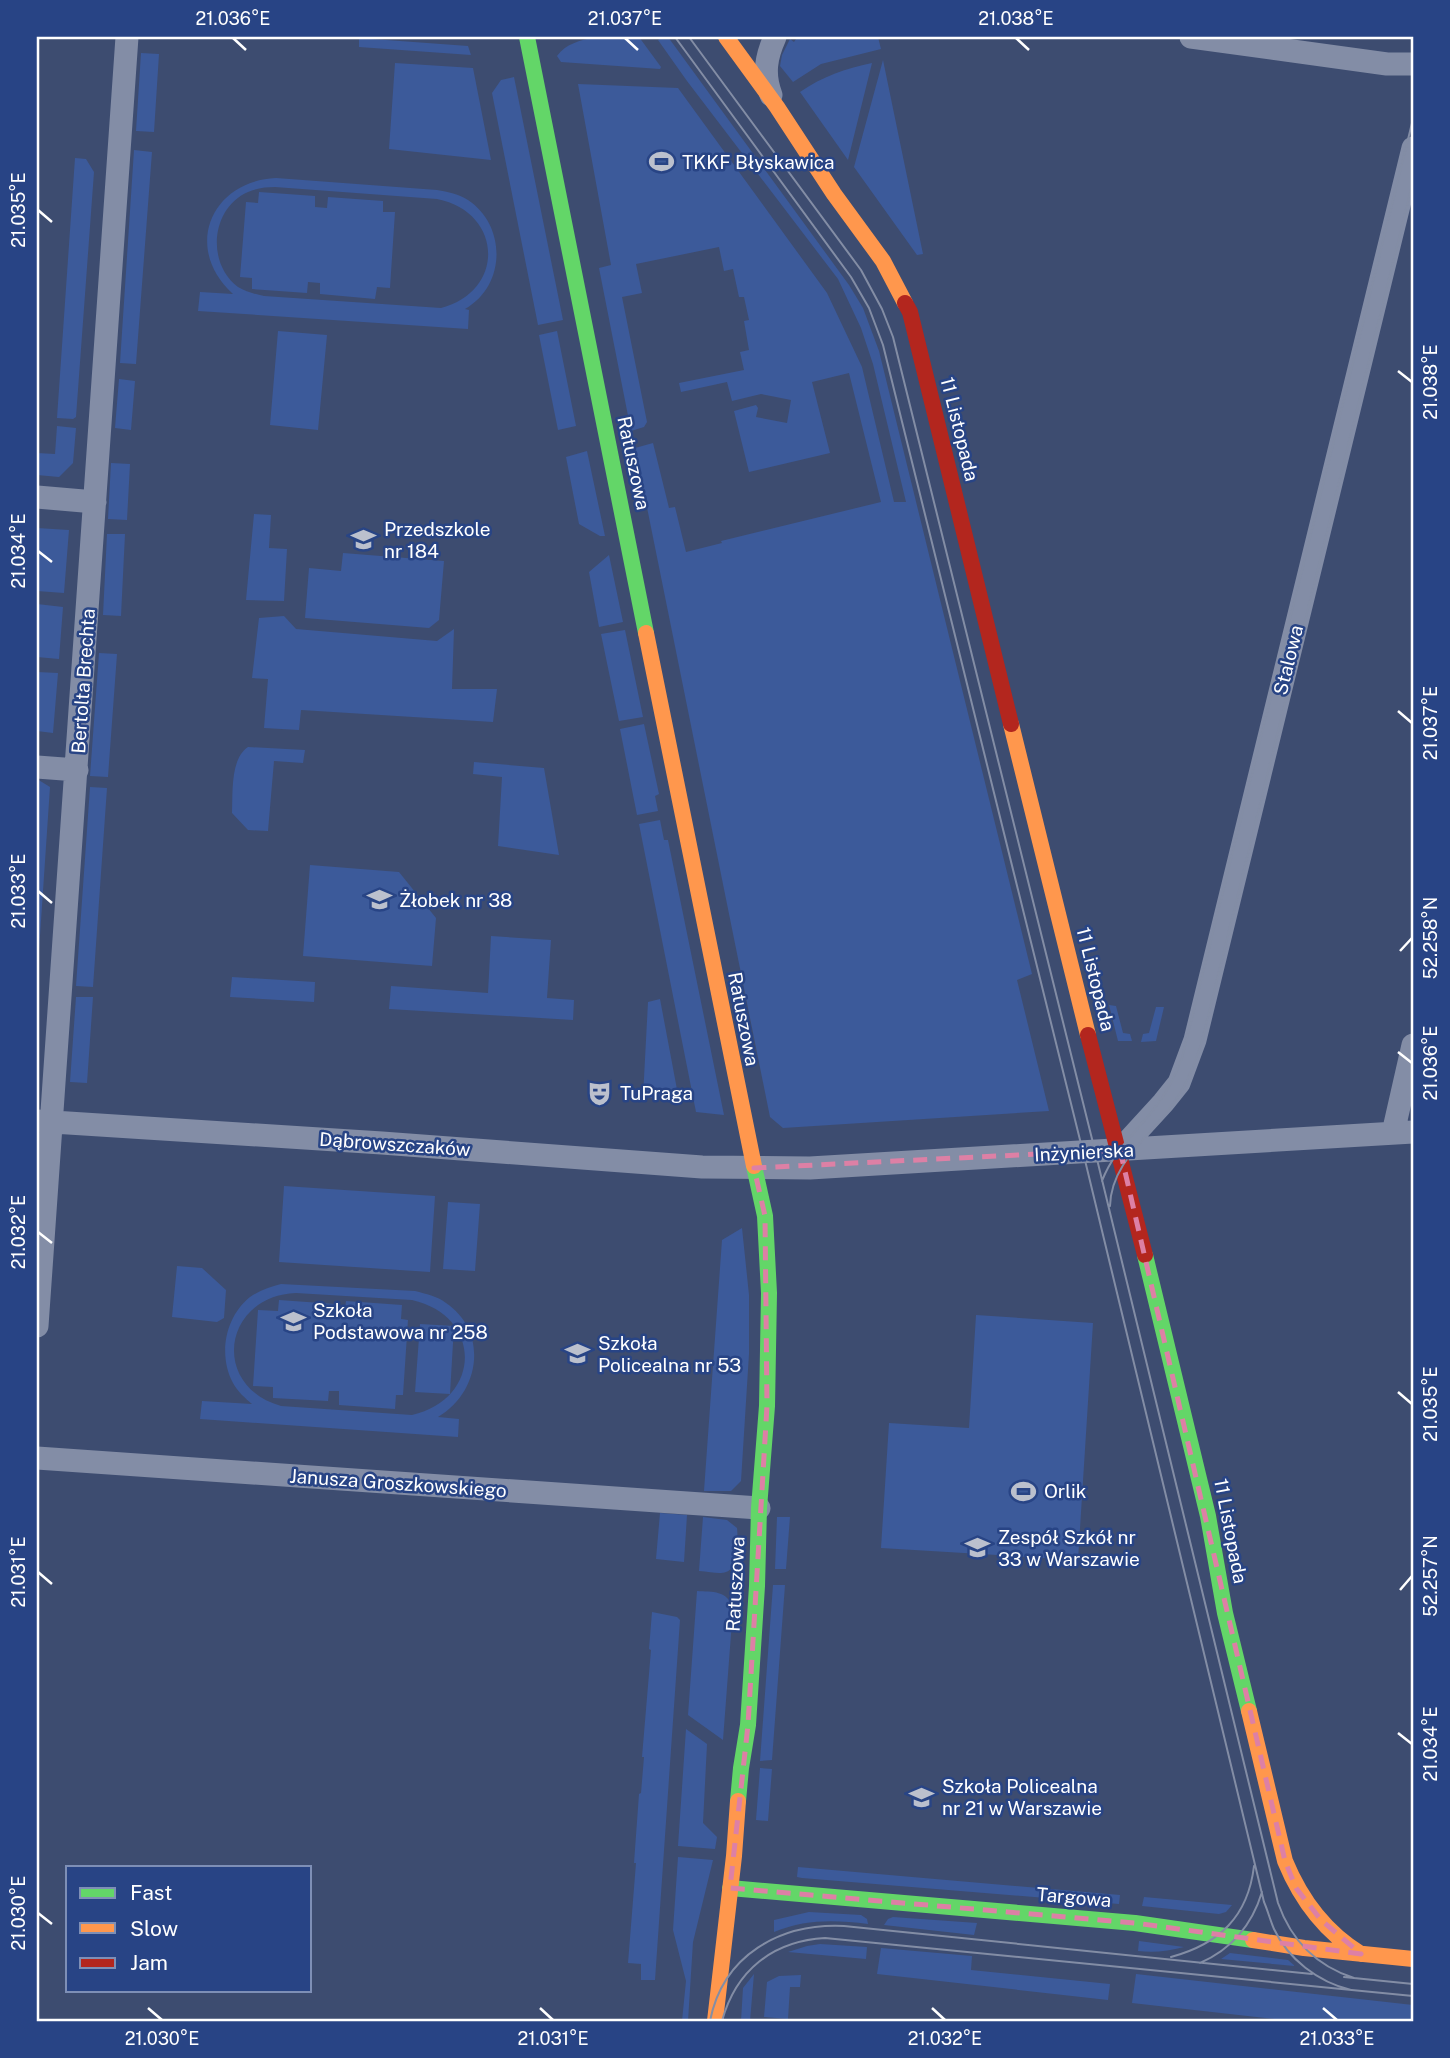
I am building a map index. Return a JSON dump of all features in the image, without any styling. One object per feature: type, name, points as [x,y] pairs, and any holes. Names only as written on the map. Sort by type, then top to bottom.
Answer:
[{"type":"street","name":"Bertolta Brechta","points":[[37,1326],[44,1121],[76,770],[127,37]]},
{"type":"street","name":"Ratuszowa","points":[[527,37],[740,1103],[765,1216],[769,1293],[767,1406],[748,1725],[741,1768],[715,2021]]},
{"type":"street","name":"11 Listopada","points":[[726,37],[883,261],[909,312],[1083,1015],[1120,1150],[1208,1516],[1225,1613],[1285,1861],[1292,1880],[1308,1906],[1339,1938],[1361,1954]]},
{"type":"street","points":[[775,37],[769,49],[765,70],[770,93],[777,107]]},
{"type":"street","points":[[1191,37],[1387,64],[1413,64]]},
{"type":"street","name":"Stalowa","points":[[1120,1150],[1179,1083],[1195,1040],[1413,148]]},
{"type":"street","points":[[37,497],[95,502]]},
{"type":"street","points":[[37,767],[76,770]]},
{"type":"street","points":[[1403,1133],[1413,1045]]},
{"type":"street","name":"Dąbrowszczaków","points":[[44,1121],[702,1167],[754,1168]]},
{"type":"street","name":"Inżynierska","points":[[754,1168],[810,1168],[1403,1133]]},
{"type":"street","name":"Janusza Groszkowskiego","points":[[37,1458],[759,1508]]},
{"type":"street","name":"Targowa","points":[[730,1888],[1135,1923],[1304,1948],[1413,1959]]},
{"type":"highlighted area","points":[[1120,1150],[1285,1861],[1296,1888],[1321,1920],[1361,1954],[1135,1923],[730,1888],[748,1725],[767,1406],[765,1216],[754,1168]]},
{"type":"shaded area","points":[[595,37],[639,37],[661,67],[561,62],[557,56],[569,45]]},
{"type":"shaded area","points":[[668,37],[849,285],[863,308],[879,351],[1032,974],[1017,980],[1049,1111],[783,1128],[770,1117],[635,448],[653,443],[669,508],[675,507],[686,552],[881,502],[849,373],[812,382],[830,453],[749,472],[734,411],[756,405],[756,417],[787,423],[791,400],[761,394],[732,401],[727,382],[681,392],[679,383],[744,370],[740,352],[749,350],[744,321],[749,320],[744,297],[739,297],[733,269],[724,271],[719,247],[636,264],[642,293],[622,297],[647,422],[644,427],[631,431],[599,268],[611,265],[578,84],[678,88],[827,293],[862,367],[894,502],[906,502],[873,364],[861,328],[838,279],[687,81],[658,40]]},
{"type":"shaded area","points":[[794,37],[878,37],[881,49],[821,64],[793,82],[780,66],[782,55],[790,39],[794,42],[796,39]]},
{"type":"shaded area","points":[[359,38],[468,46],[471,55],[359,47]]},
{"type":"shaded area","points":[[141,53],[159,54],[154,132],[136,131]]},
{"type":"shaded area","points":[[883,60],[923,254],[917,255],[854,167]]},
{"type":"shaded area","points":[[395,63],[473,68],[491,160],[389,149]]},
{"type":"shaded area","points":[[872,63],[848,160],[800,92],[834,74]]},
{"type":"shaded area","points":[[514,77],[563,320],[538,325],[492,93],[501,80]]},
{"type":"shaded area","points":[[134,150],[152,152],[136,364],[120,363]]},
{"type":"shaded area","points":[[75,158],[86,159],[94,172],[76,417],[73,419],[57,418]]},
{"type":"shaded area","points":[[276,178],[437,190],[468,200],[481,211],[490,225],[496,256],[488,286],[478,299],[465,309],[469,310],[468,329],[198,311],[200,292],[233,294],[218,276],[209,257],[207,238],[211,220],[220,204],[234,191],[253,182]],"holes":[[[275,187],[437,199],[459,207],[475,219],[484,235],[488,252],[486,269],[477,286],[462,299],[441,308],[264,296],[247,292],[228,277],[217,251],[217,236],[226,210],[236,200],[255,190]]]},
{"type":"shaded area","points":[[259,192],[315,196],[315,207],[327,208],[328,197],[383,201],[383,212],[395,212],[390,288],[377,287],[375,299],[320,294],[320,283],[308,282],[307,293],[252,289],[252,278],[240,277],[246,202],[258,203]]},
{"type":"shaded area","points":[[278,331],[327,335],[318,430],[270,425]]},
{"type":"shaded area","points":[[557,331],[576,426],[558,430],[539,335]]},
{"type":"shaded area","points":[[119,379],[135,381],[131,430],[115,428]]},
{"type":"shaded area","points":[[57,426],[76,428],[73,463],[59,477],[37,475],[37,453],[55,454]]},
{"type":"shaded area","points":[[587,451],[605,536],[579,524],[566,457]]},
{"type":"shaded area","points":[[111,463],[130,464],[127,520],[108,519]]},
{"type":"shaded area","points":[[254,514],[271,515],[269,548],[287,549],[284,601],[246,600]]},
{"type":"shaded area","points":[[37,528],[69,530],[64,593],[37,591]]},
{"type":"shaded area","points":[[107,534],[125,534],[121,616],[103,615]]},
{"type":"shaded area","points":[[343,553],[444,561],[439,620],[429,628],[305,618],[309,568],[341,571]]},
{"type":"shaded area","points":[[609,555],[623,622],[599,627],[589,572]]},
{"type":"shaded area","points":[[37,604],[63,607],[59,659],[37,657]]},
{"type":"shaded area","points":[[284,616],[296,629],[437,641],[454,629],[452,689],[497,689],[493,722],[301,710],[299,730],[264,728],[268,679],[252,678],[259,618]]},
{"type":"shaded area","points":[[625,630],[643,717],[619,721],[601,634]]},
{"type":"shaded area","points":[[99,653],[117,654],[108,777],[90,776]]},
{"type":"shaded area","points":[[37,672],[58,673],[53,733],[37,731]]},
{"type":"shaded area","points":[[644,724],[659,794],[655,796],[658,811],[637,815],[620,729]]},
{"type":"shaded area","points":[[248,747],[305,750],[303,763],[274,761],[268,831],[248,830],[232,813],[235,768],[242,752]]},
{"type":"shaded area","points":[[474,762],[544,768],[559,855],[498,846],[502,777],[473,774]]},
{"type":"shaded area","points":[[37,779],[50,787],[37,980]]},
{"type":"shaded area","points":[[90,787],[107,788],[93,987],[76,986]]},
{"type":"shaded area","points":[[660,820],[664,840],[668,840],[724,1115],[696,1112],[639,824]]},
{"type":"shaded area","points":[[310,865],[399,872],[436,918],[432,966],[303,956]]},
{"type":"shaded area","points":[[491,936],[551,940],[547,998],[574,1000],[573,1020],[389,1009],[391,986],[488,993]]},
{"type":"shaded area","points":[[232,977],[315,982],[314,1002],[230,997]]},
{"type":"shaded area","points":[[76,997],[93,997],[87,1083],[70,1082]]},
{"type":"shaded area","points":[[660,999],[679,1100],[643,1097],[648,1002]]},
{"type":"shaded area","points":[[1109,1005],[1116,1006],[1123,1033],[1130,1034],[1132,1041],[1118,1041]]},
{"type":"shaded area","points":[[1156,1007],[1164,1007],[1156,1041],[1141,1042],[1143,1034],[1149,1033]]},
{"type":"shaded area","points":[[284,1186],[435,1196],[430,1272],[279,1262]]},
{"type":"shaded area","points":[[448,1202],[480,1204],[475,1271],[443,1269]]},
{"type":"shaded area","points":[[742,1228],[749,1295],[749,1354],[741,1481],[731,1491],[704,1491],[722,1240]]},
{"type":"shaded area","points":[[177,1266],[202,1268],[226,1290],[224,1318],[217,1322],[172,1317]]},
{"type":"shaded area","points":[[281,1284],[415,1291],[435,1297],[460,1315],[469,1330],[474,1362],[463,1393],[438,1417],[459,1419],[458,1437],[200,1419],[202,1401],[252,1404],[237,1389],[228,1372],[225,1349],[227,1337],[241,1305],[265,1289]],"holes":[[[296,1293],[412,1300],[435,1309],[452,1322],[462,1339],[465,1358],[461,1376],[452,1393],[435,1406],[412,1415],[281,1406],[258,1396],[243,1380],[235,1362],[234,1343],[240,1325],[253,1309],[271,1298]]]},
{"type":"shaded area","points":[[279,1300],[335,1304],[334,1315],[344,1316],[346,1301],[402,1305],[401,1319],[408,1320],[403,1395],[396,1395],[395,1409],[339,1405],[339,1391],[329,1391],[328,1401],[273,1398],[273,1387],[253,1386],[258,1310],[278,1311]]},
{"type":"shaded area","name":"Orlik","points":[[976,1315],[1093,1323],[1078,1560],[881,1548],[889,1423],[969,1428]]},
{"type":"shaded area","points":[[420,1324],[454,1326],[450,1394],[415,1392]]},
{"type":"shaded area","points":[[660,1513],[687,1515],[684,1562],[656,1559]]},
{"type":"shaded area","points":[[703,1517],[727,1520],[737,1528],[735,1560],[733,1566],[725,1572],[699,1571]]},
{"type":"shaded area","points":[[777,1517],[790,1517],[786,1569],[775,1569]]},
{"type":"shaded area","points":[[773,1585],[785,1585],[772,1760],[760,1761]]},
{"type":"shaded area","points":[[697,1591],[723,1595],[733,1608],[723,1740],[688,1715]]},
{"type":"shaded area","points":[[652,1612],[680,1620],[655,1980],[641,1980],[641,1964],[628,1963]]},
{"type":"shaded area","points":[[686,1729],[707,1744],[703,1823],[717,1837],[715,1849],[678,1846]]},
{"type":"shaded area","points":[[760,1768],[772,1769],[768,1821],[756,1820]]},
{"type":"shaded area","points":[[678,1857],[713,1860],[693,1942],[688,2021],[682,2021],[686,1981],[673,1930]]},
{"type":"shaded area","points":[[798,1867],[1120,1895],[1119,1904],[802,1878],[797,1877]]},
{"type":"shaded area","points":[[1144,1897],[1232,1905],[1226,1912],[1219,1914],[1142,1906]]},
{"type":"shaded area","points":[[809,1912],[861,1915],[867,1919],[868,1924],[821,1922],[774,1932],[774,1920]]},
{"type":"shaded area","points":[[893,1917],[977,1923],[974,1935],[884,1925]]},
{"type":"shaded area","points":[[1139,1941],[1184,1947],[1138,1951]]},
{"type":"shaded area","points":[[820,1944],[867,1947],[866,1959],[788,1952]]},
{"type":"shaded area","points":[[881,1948],[972,1956],[971,1970],[1110,1984],[1108,2000],[877,1974]]},
{"type":"shaded area","points":[[1230,1953],[1288,1960],[1295,1966],[1221,1959]]},
{"type":"shaded area","points":[[754,1974],[750,2021],[741,2021],[743,1988]]},
{"type":"shaded area","points":[[1136,1974],[1413,2005],[1413,2021],[1293,2021],[1132,2003]]},
{"type":"shaded area","points":[[801,1975],[800,1987],[790,1987],[788,2019],[764,2017],[767,1982],[779,1976]]},
{"type":"tram line","points":[[675,37],[851,277],[869,308],[883,345],[1083,1152],[1264,1902],[1274,1929],[1287,1950],[1316,1975],[1351,1990]]},
{"type":"tram line","points":[[689,37],[861,270],[882,309],[893,337],[1278,1903],[1290,1929],[1307,1950],[1328,1966],[1354,1978]]},
{"type":"tram line","points":[[1102,1181],[1120,1149],[1166,1092],[1182,1058],[1413,119]]},
{"type":"tram line","points":[[1110,1206],[1116,1178],[1123,1165],[1179,1095],[1201,1045],[1413,181]]},
{"type":"tram line","points":[[1171,1957],[1203,1944],[1228,1926],[1245,1900],[1254,1866]]},
{"type":"tram line","points":[[1200,1963],[1222,1951],[1239,1935],[1253,1915],[1262,1892]]},
{"type":"tram line","points":[[710,2021],[727,1978],[741,1961],[777,1937],[820,1927],[844,1926],[1312,1974]]},
{"type":"tram line","points":[[722,2021],[737,1987],[759,1962],[789,1945],[825,1938],[1413,1996]]},
{"type":"tram line","points":[[1344,1977],[1413,1984]]},
{"type":"traffic: fast","points":[[527,37],[646,633]]},
{"type":"traffic: fast","points":[[738,1801],[748,1725],[767,1406],[769,1293],[765,1216],[754,1166]]},
{"type":"traffic: fast","points":[[1145,1255],[1208,1516],[1225,1613],[1249,1711]]},
{"type":"traffic: fast","points":[[730,1888],[1135,1923],[1253,1940]]},
{"type":"traffic: slow","points":[[726,37],[883,261],[905,303]]},
{"type":"traffic: slow","points":[[646,633],[754,1166]]},
{"type":"traffic: slow","points":[[1011,724],[1088,1035]]},
{"type":"traffic: slow","points":[[1249,1711],[1285,1861],[1291,1875],[1325,1925],[1361,1954]]},
{"type":"traffic: slow","points":[[715,2021],[738,1801]]},
{"type":"traffic: slow","points":[[1253,1940],[1413,1959]]},
{"type":"traffic: jam","points":[[905,303],[910,312],[1011,724]]},
{"type":"traffic: jam","points":[[1088,1035],[1145,1255]]},
{"type":"place","name":"TKKF Błyskawica","points":[[662,162]]},
{"type":"place","name":"Przedszkole nr 184","points":[[364,540]]},
{"type":"place","name":"Żłobek nr 38","points":[[379,900]]},
{"type":"place","name":"TuPraga","points":[[600,1093]]},
{"type":"place","name":"Szkoła Podstawowa nr 258","points":[[293,1321]]},
{"type":"place","name":"Szkoła Policealna nr 53","points":[[578,1354]]},
{"type":"place","name":"Orlik","points":[[1024,1491]]},
{"type":"place","name":"Zespół Szkół nr 33 w Warszawie","points":[[978,1548]]},
{"type":"place","name":"Szkoła Policealna nr 21 w Warszawie","points":[[922,1797]]}]
